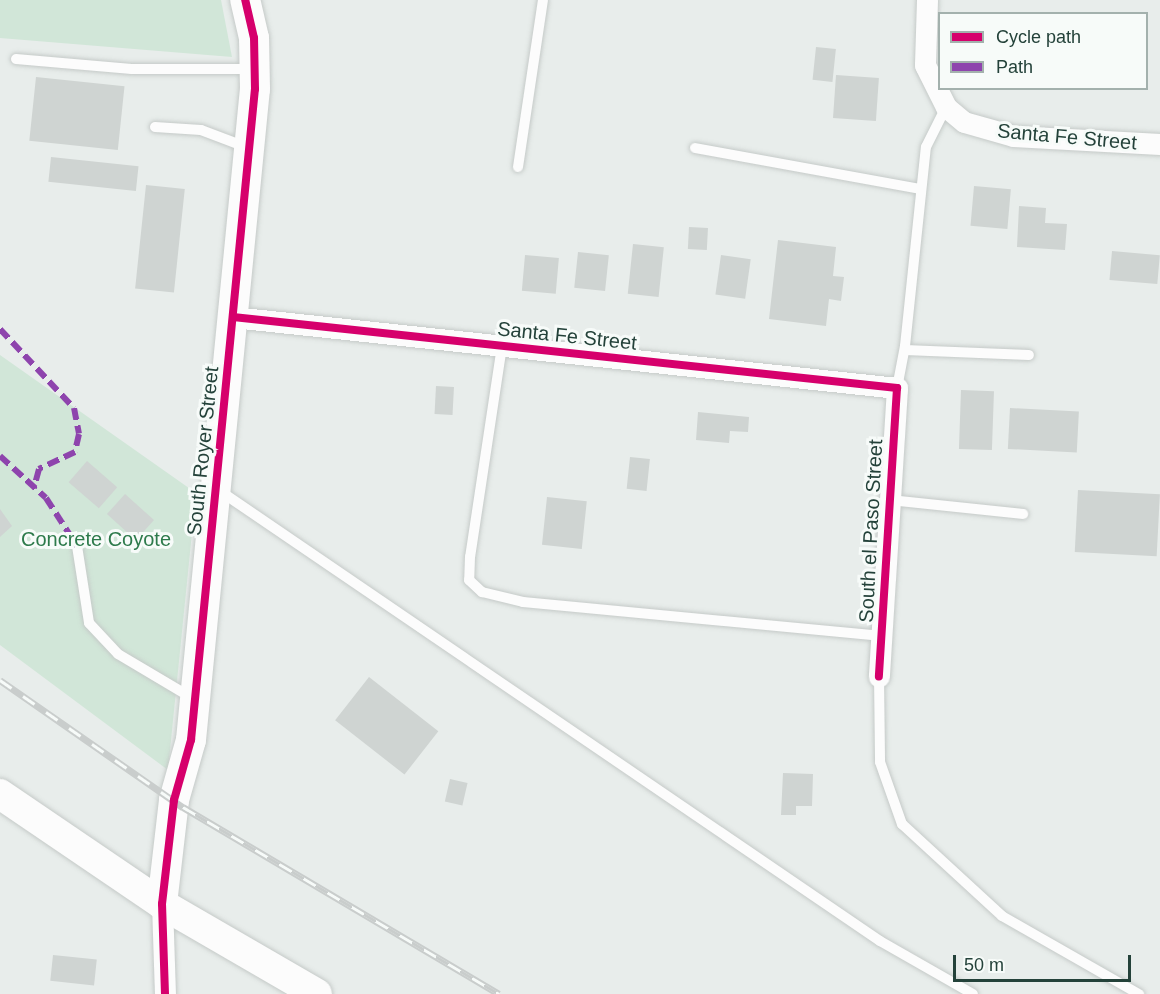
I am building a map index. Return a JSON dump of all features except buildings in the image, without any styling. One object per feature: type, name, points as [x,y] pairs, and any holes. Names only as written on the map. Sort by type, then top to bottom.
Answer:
[{"type":"street","name":"South Royer Street","points":[[162,904],[174,801],[190,740],[195,699],[249,149],[255,69],[245,0]]},
{"type":"street","points":[[927,0],[925,65],[946,106]]},
{"type":"street","name":"Santa Fe Street","points":[[946,106],[964,122],[1013,136],[1160,144]]},
{"type":"street","name":"Santa Fe Street","points":[[233,317],[897,388]]},
{"type":"street","name":"South el Paso Street","points":[[879,676],[897,388]]},
{"type":"street","points":[[0,794],[162,904],[317,994]]},
{"type":"street","points":[[162,904],[165,994]]},
{"type":"lane","points":[[518,167],[543,0]]},
{"type":"lane","points":[[16,59],[132,69],[255,69]]},
{"type":"lane","points":[[897,388],[905,350],[926,147],[946,106]]},
{"type":"lane","points":[[155,127],[201,130],[249,149]]},
{"type":"lane","points":[[695,148],[920,189]]},
{"type":"lane","points":[[502,346],[470,557],[469,580],[482,592],[523,602],[882,636]]},
{"type":"lane","points":[[905,350],[1029,355]]},
{"type":"lane","points":[[216,489],[870,935],[973,994]]},
{"type":"lane","points":[[890,500],[1023,514]]},
{"type":"lane","points":[[77,546],[89,623],[118,654],[195,699]]},
{"type":"lane","points":[[879,676],[880,762],[902,824],[1002,916],[1139,994]]},
{"type":"green space","points":[[0,0],[221,0],[232,57],[0,38]]},
{"type":"green space","name":"Concrete Coyote","points":[[0,355],[196,493],[168,770],[0,645]]},
{"type":"railway","points":[[0,680],[183,807],[499,994]]},
{"type":"marked path","points":[[0,329],[74,408],[79,434],[75,452],[39,469],[34,488]]},
{"type":"marked path","points":[[0,456],[46,498],[77,546]]},
{"type":"cycle path","points":[[165,994],[162,904],[174,800],[191,740],[255,89],[254,38],[245,0]]},
{"type":"cycle path","points":[[233,317],[897,388],[879,676]]}]
